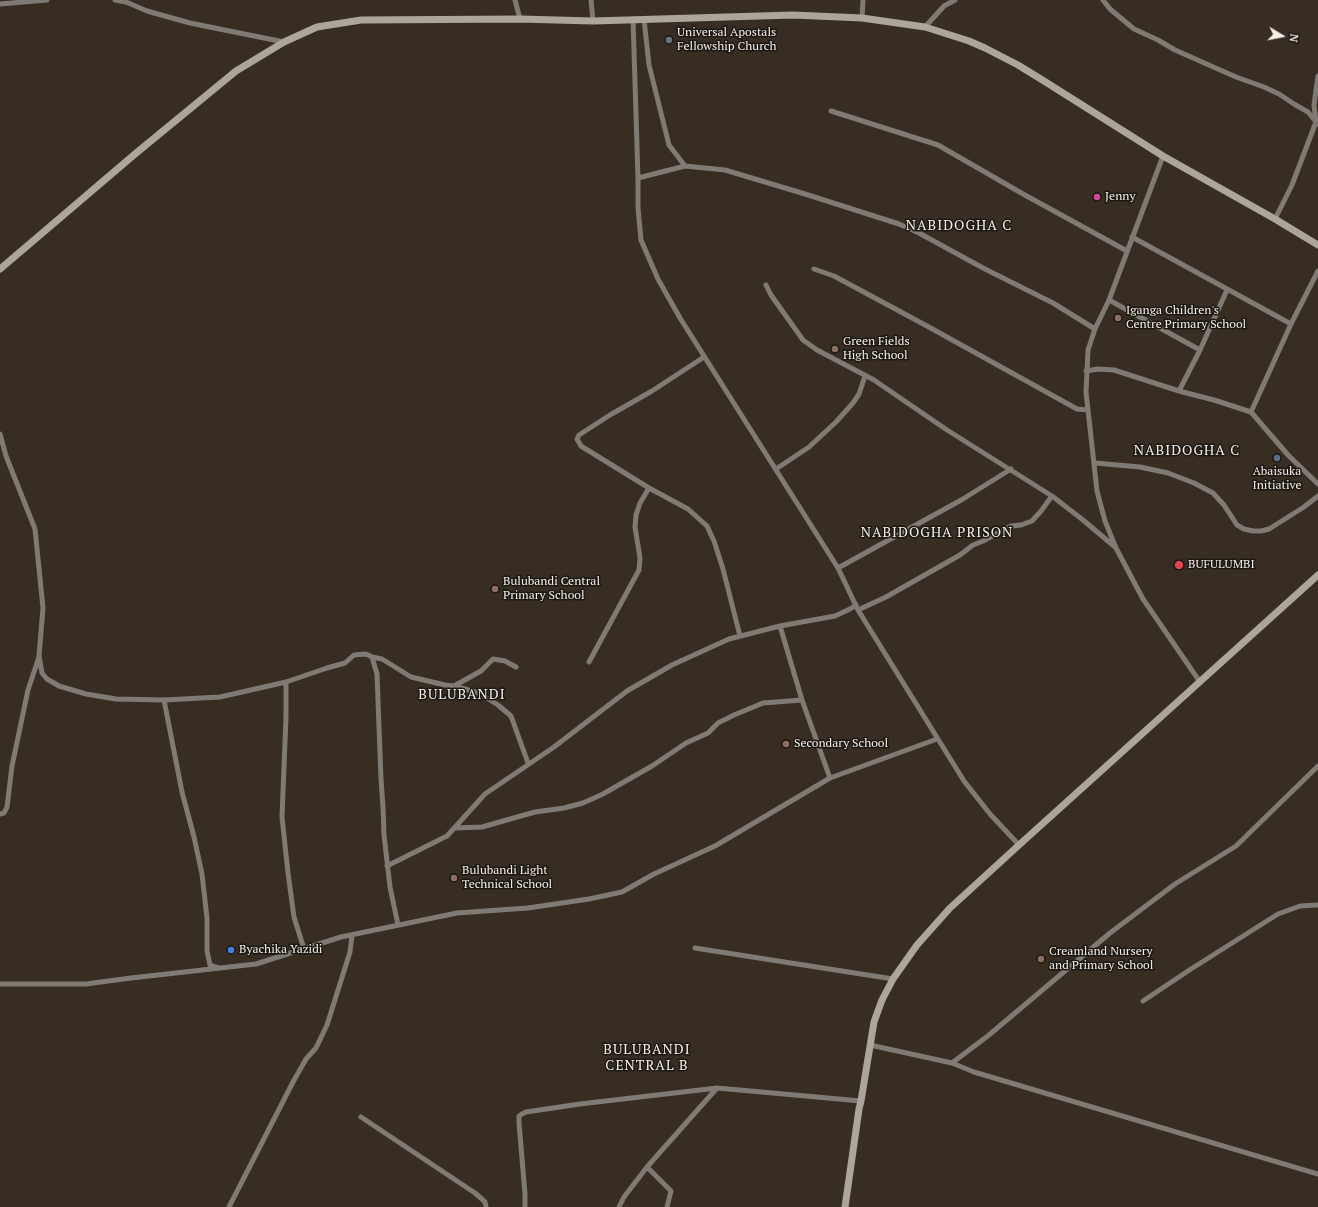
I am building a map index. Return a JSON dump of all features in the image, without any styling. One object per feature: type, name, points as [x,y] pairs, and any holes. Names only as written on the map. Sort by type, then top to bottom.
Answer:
[{"type":"street","points":[[0,4],[47,0]]},
{"type":"street","points":[[115,0],[127,1],[147,10],[190,23],[284,42]]},
{"type":"street","points":[[515,0],[520,19]]},
{"type":"street","points":[[591,0],[593,21]]},
{"type":"street","points":[[862,18],[863,0]]},
{"type":"street","points":[[925,27],[944,6],[955,0]]},
{"type":"street","points":[[1103,0],[1110,9],[1134,29],[1236,78],[1264,87],[1279,94],[1308,112],[1317,123]]},
{"type":"street","points":[[0,269],[135,154],[236,71],[284,42],[317,27],[361,20],[520,19],[593,21],[793,15],[862,18],[925,27],[969,41],[1018,66],[1163,156],[1275,219],[1318,246]]},
{"type":"street","points":[[633,19],[638,208],[641,240],[658,279],[704,358],[838,568],[858,610],[937,739],[964,781],[990,814],[1019,845]]},
{"type":"street","points":[[644,19],[649,65],[669,145],[685,166]]},
{"type":"street","points":[[1275,219],[1292,185],[1317,123],[1314,105],[1318,76]]},
{"type":"street","points":[[831,111],[938,145],[1127,251]]},
{"type":"street","points":[[1163,156],[1109,300],[1088,350],[1086,392],[1097,491],[1105,521],[1116,548],[1144,600],[1200,682]]},
{"type":"street","points":[[638,178],[685,166],[725,170],[899,224],[1053,303],[1096,329]]},
{"type":"street","points":[[1132,237],[1291,324]]},
{"type":"street","points":[[814,269],[834,276],[934,329],[1077,409],[1088,410]]},
{"type":"street","points":[[1251,412],[1291,324],[1318,271]]},
{"type":"street","points":[[766,285],[771,295],[803,340],[817,350],[874,380],[947,430],[1052,496],[1116,548]]},
{"type":"street","points":[[1179,391],[1200,350],[1227,290]]},
{"type":"street","points":[[1109,300],[1200,350]]},
{"type":"street","points":[[704,358],[652,391],[610,415],[579,435],[577,439],[581,446],[649,488],[688,509],[707,526],[714,541],[723,569],[740,636]]},
{"type":"street","points":[[1086,371],[1098,369],[1114,370],[1251,412],[1288,455],[1318,484]]},
{"type":"street","points":[[776,469],[809,447],[836,422],[859,394],[865,376]]},
{"type":"street","points":[[0,434],[6,456],[35,529],[43,608],[39,656],[28,690],[15,750],[7,807],[4,814],[0,814]]},
{"type":"street","points":[[1095,463],[1140,467],[1168,473],[1194,483],[1213,493],[1224,505],[1237,525],[1244,529],[1253,531],[1260,532],[1269,529],[1304,507],[1318,496]]},
{"type":"street","points":[[838,568],[963,499],[1011,470]]},
{"type":"street","points":[[589,662],[639,570],[640,558],[635,527],[636,515],[644,494],[649,488]]},
{"type":"street","points":[[858,610],[960,555],[973,545],[1011,526],[1021,525],[1032,521],[1042,511],[1052,496]]},
{"type":"street","points":[[845,1207],[859,1109],[874,1022],[882,1000],[893,979],[917,945],[950,908],[1318,575]]},
{"type":"street","points":[[387,866],[447,836],[485,794],[528,763],[554,747],[627,691],[672,665],[729,639],[780,626],[835,616],[856,605]]},
{"type":"street","points":[[780,626],[802,700],[830,778]]},
{"type":"street","points":[[39,656],[42,673],[47,679],[59,686],[86,694],[116,699],[164,700],[220,697],[286,682],[345,663],[354,655],[366,654],[382,660],[411,677],[479,693],[498,705],[511,716],[528,763]]},
{"type":"street","points":[[372,657],[377,674],[381,779],[387,866],[398,925]]},
{"type":"street","points":[[454,686],[481,671],[493,659],[505,661],[516,667]]},
{"type":"street","points":[[286,682],[282,817],[294,917],[304,949]]},
{"type":"street","points":[[164,700],[182,792],[202,874],[207,918],[207,951],[210,964],[220,968]]},
{"type":"street","points":[[455,828],[482,827],[535,812],[564,808],[583,803],[603,794],[652,766],[686,743],[708,733],[718,723],[734,715],[762,703],[802,700]]},
{"type":"street","points":[[0,984],[86,984],[256,964],[352,935],[457,913],[528,908],[589,899],[622,892],[654,874],[715,846],[830,778],[937,739]]},
{"type":"street","points":[[952,1063],[989,1035],[1110,933],[1176,884],[1236,846],[1318,766]]},
{"type":"street","points":[[1143,1001],[1278,914],[1300,906],[1318,905]]},
{"type":"street","points":[[229,1207],[293,1082],[306,1059],[316,1048],[327,1025],[350,952],[352,935]]},
{"type":"street","points":[[695,948],[893,979]]},
{"type":"street","points":[[870,1045],[952,1063],[974,1072],[1318,1174]]},
{"type":"street","points":[[525,1207],[519,1122],[519,1116],[522,1114],[580,1104],[717,1088],[861,1101]]},
{"type":"street","points":[[619,1207],[624,1197],[647,1167],[717,1088]]},
{"type":"street","points":[[361,1117],[475,1193],[485,1202],[486,1207]]},
{"type":"street","points":[[647,1167],[671,1191],[667,1207]]},
{"type":"place","name":"Universal Apostals Fellowship Church","points":[[669,40]]},
{"type":"place","name":"Jenny","points":[[1097,197]]},
{"type":"place","name":"Iganga Children's Centre Primary School","points":[[1118,318]]},
{"type":"place","name":"Green Fields High School","points":[[835,349]]},
{"type":"place","name":"Abaisuka Initiative","points":[[1277,458]]},
{"type":"place","name":"BUFULUMBI","points":[[1179,565]]},
{"type":"place","name":"Bulubandi Central Primary School","points":[[495,589]]},
{"type":"place","name":"Secondary School","points":[[786,744]]},
{"type":"place","name":"Bulubandi Light Technical School","points":[[454,878]]},
{"type":"place","name":"Byachika Yazidi","points":[[231,950]]},
{"type":"place","name":"Creamland Nursery and Primary School","points":[[1041,959]]},
{"type":"district","name":"NABIDOGHA C","points":[[959,226]]},
{"type":"district","name":"NABIDOGHA C","points":[[1187,451]]},
{"type":"district","name":"NABIDOGHA PRISON","points":[[937,533]]},
{"type":"district","name":"BULUBANDI","points":[[462,695]]},
{"type":"district","name":"BULUBANDI CENTRAL B","points":[[647,1058]]}]
